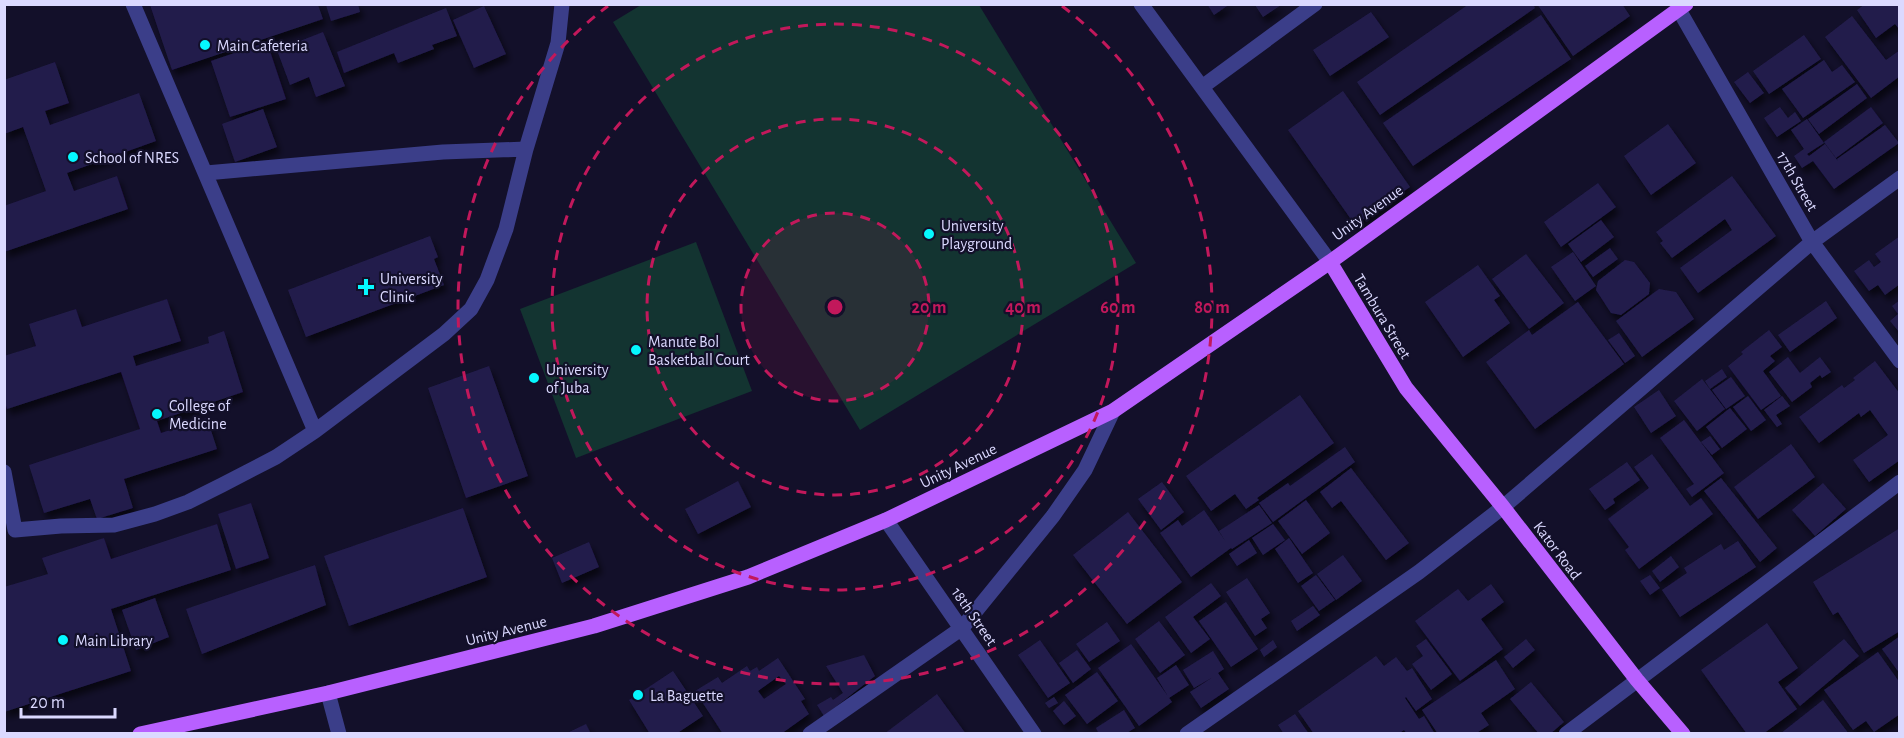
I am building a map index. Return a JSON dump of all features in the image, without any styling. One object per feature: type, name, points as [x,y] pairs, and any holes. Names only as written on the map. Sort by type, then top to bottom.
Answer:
[{"type":"main road","name":"Unity Avenue","points":[[140,734],[328,693],[594,626],[748,577],[886,520],[1113,411],[1330,262],[1683,7]]},
{"type":"main road","name":"Tambura Street","points":[[1330,262],[1406,388]]},
{"type":"main road","name":"Kator Road","points":[[1406,388],[1503,507],[1637,680],[1683,734]]},
{"type":"street","points":[[133,4],[207,173],[315,431]]},
{"type":"street","points":[[4,472],[10,531],[61,526],[114,525],[155,514],[188,502],[276,457],[315,431],[444,334],[471,309],[487,280],[506,229],[526,149],[558,43],[562,4]]},
{"type":"street","points":[[1142,4],[1330,262]]},
{"type":"street","points":[[1202,87],[1315,4]]},
{"type":"street","name":"17th Street","points":[[1683,7],[1812,242],[1899,361]]},
{"type":"street","points":[[207,173],[443,152],[526,149]]},
{"type":"street","points":[[1187,734],[1419,572],[1503,507],[1812,242],[1899,178]]},
{"type":"street","points":[[810,734],[962,628],[1053,516],[1085,470],[1113,411]]},
{"type":"street","points":[[1566,734],[1899,482]]},
{"type":"street","name":"18th Street","points":[[886,520],[1034,734]]},
{"type":"street","points":[[328,693],[339,734]]},
{"type":"green space","name":"University Playground","points":[[641,5],[979,5],[1136,263],[860,430],[613,22]]},
{"type":"green space","name":"Manute Bol Basketball Court","points":[[696,242],[752,391],[576,458],[520,309]]},
{"type":"building","points":[[358,4],[360,12],[331,21],[326,5]]},
{"type":"building","points":[[1207,4],[1230,4],[1214,15]]},
{"type":"building","points":[[1469,4],[1533,4],[1535,8],[1380,115],[1357,82]]},
{"type":"building","points":[[1537,4],[1622,4],[1630,16],[1573,56]]},
{"type":"building","points":[[1865,4],[1900,4],[1900,30],[1895,24],[1876,38],[1857,10]]},
{"type":"building","name":"Main Cafeteria","points":[[150,5],[318,5],[323,19],[172,70]]},
{"type":"building","points":[[1255,5],[1281,5],[1263,17]]},
{"type":"building","points":[[484,6],[506,54],[474,68],[453,20]]},
{"type":"building","points":[[446,8],[457,36],[432,45],[434,49],[398,63],[394,53],[344,73],[337,52]]},
{"type":"building","points":[[1371,12],[1389,37],[1330,76],[1313,50]]},
{"type":"building","points":[[1541,15],[1571,59],[1413,166],[1383,123]]},
{"type":"building","points":[[1852,16],[1886,60],[1900,50],[1900,76],[1871,98],[1825,37]]},
{"type":"building","points":[[323,32],[345,86],[316,97],[309,77],[290,85],[277,50]]},
{"type":"building","points":[[1804,35],[1821,59],[1769,94],[1753,71]]},
{"type":"building","points":[[267,42],[286,99],[230,117],[211,61]]},
{"type":"building","points":[[1824,60],[1832,72],[1842,65],[1855,82],[1803,118],[1782,89]]},
{"type":"building","name":"School of NRES","points":[[55,62],[69,103],[45,111],[50,125],[139,93],[156,141],[67,173],[74,191],[117,176],[128,209],[4,252],[4,206],[46,191],[23,127],[4,134],[4,80]]},
{"type":"building","points":[[1748,72],[1764,93],[1750,103],[1734,82]]},
{"type":"building","points":[[1857,84],[1867,98],[1819,134],[1808,119]]},
{"type":"building","points":[[1343,91],[1410,187],[1355,225],[1288,130]]},
{"type":"building","points":[[1780,107],[1788,118],[1795,112],[1801,121],[1777,137],[1764,118]]},
{"type":"building","points":[[1871,107],[1883,123],[1836,158],[1824,142]]},
{"type":"building","points":[[263,109],[277,147],[235,162],[222,124]]},
{"type":"building","points":[[1807,119],[1824,143],[1807,154],[1809,156],[1825,144],[1838,161],[1837,159],[1885,125],[1899,143],[1834,189],[1813,161],[1802,168],[1794,156],[1804,149],[1791,130]]},
{"type":"building","points":[[1668,124],[1696,163],[1651,195],[1624,156]]},
{"type":"building","points":[[1732,176],[1776,236],[1698,293],[1680,268],[1732,230],[1725,219],[1672,258],[1660,243],[1663,241],[1656,232]]},
{"type":"building","points":[[1598,183],[1616,207],[1561,247],[1544,222]]},
{"type":"building","points":[[1601,220],[1614,237],[1581,262],[1568,244]]},
{"type":"building","name":"University Clinic","points":[[430,236],[438,257],[434,259],[444,285],[306,337],[288,290]]},
{"type":"building","points":[[1900,236],[1900,284],[1885,295],[1878,285],[1869,291],[1854,271],[1869,260],[1874,267],[1881,262],[1875,254]]},
{"type":"building","points":[[1610,248],[1618,259],[1593,277],[1585,266]]},
{"type":"building","points":[[1573,252],[1596,286],[1575,301],[1551,267]]},
{"type":"building","points":[[1526,254],[1564,303],[1529,329],[1492,279]]},
{"type":"building","points":[[1625,260],[1634,262],[1650,283],[1649,294],[1621,315],[1611,313],[1596,290],[1598,281]]},
{"type":"building","points":[[1478,265],[1500,296],[1494,300],[1510,323],[1463,357],[1425,302]]},
{"type":"building","points":[[1659,289],[1676,292],[1694,319],[1642,357],[1616,321]]},
{"type":"building","name":"College of Medicine","points":[[167,299],[181,341],[133,356],[136,366],[209,343],[208,337],[224,331],[243,392],[157,421],[161,433],[207,418],[217,449],[124,479],[133,508],[97,519],[90,499],[44,513],[29,465],[140,429],[121,372],[7,409],[4,399],[4,356],[36,346],[29,324],[76,309],[82,327]]},
{"type":"building","points":[[1900,300],[1900,333],[1890,321],[1898,314],[1892,306]]},
{"type":"building","points":[[1826,301],[1837,318],[1790,352],[1778,335]]},
{"type":"building","points":[[1578,302],[1624,364],[1535,429],[1486,362],[1529,330],[1532,335]]},
{"type":"building","points":[[1769,330],[1782,347],[1770,356],[1775,361],[1763,371],[1781,396],[1761,410],[1728,366],[1743,354],[1741,352]]},
{"type":"building","points":[[1619,333],[1635,356],[1625,363],[1608,340]]},
{"type":"building","points":[[1788,357],[1800,373],[1820,357],[1831,372],[1822,378],[1820,375],[1810,383],[1812,387],[1792,402],[1769,372]]},
{"type":"building","points":[[1875,361],[1900,394],[1900,460],[1869,482],[1853,460],[1888,435],[1870,410],[1861,417],[1859,413],[1819,443],[1799,417],[1842,385],[1844,388],[1855,380],[1853,378]]},
{"type":"building","points":[[489,366],[528,476],[466,498],[428,388]]},
{"type":"building","points":[[1722,369],[1727,377],[1710,389],[1705,381]]},
{"type":"building","points":[[1731,377],[1745,396],[1726,409],[1712,390]]},
{"type":"building","points":[[1702,379],[1725,409],[1697,431],[1674,401]]},
{"type":"building","points":[[1659,390],[1676,416],[1651,433],[1634,407]]},
{"type":"building","points":[[1300,395],[1334,443],[1257,498],[1259,500],[1246,509],[1235,494],[1211,511],[1186,476]]},
{"type":"building","points":[[1748,396],[1766,420],[1751,431],[1733,407]]},
{"type":"building","points":[[1782,396],[1790,406],[1776,415],[1782,424],[1777,427],[1764,410]]},
{"type":"building","points":[[1730,408],[1747,429],[1722,448],[1706,427]]},
{"type":"building","points":[[1684,420],[1724,473],[1692,497],[1686,489],[1694,484],[1660,438]]},
{"type":"building","points":[[1710,436],[1720,449],[1712,455],[1701,442]]},
{"type":"building","points":[[1791,444],[1815,477],[1758,519],[1734,487]]},
{"type":"building","points":[[1345,447],[1355,462],[1273,522],[1259,503],[1288,483],[1290,486]]},
{"type":"building","points":[[1652,454],[1690,506],[1701,498],[1713,514],[1639,569],[1625,550],[1629,547],[1608,519],[1649,488],[1634,467]]},
{"type":"building","points":[[1627,462],[1640,480],[1613,499],[1615,503],[1605,510],[1589,489]]},
{"type":"building","points":[[1351,468],[1409,543],[1386,560],[1341,501],[1332,508],[1320,492]]},
{"type":"building","points":[[1721,478],[1777,548],[1760,562],[1704,491]]},
{"type":"building","points":[[738,481],[751,507],[698,534],[685,509]]},
{"type":"building","points":[[1162,482],[1184,512],[1161,530],[1138,499]]},
{"type":"building","points":[[1823,483],[1846,509],[1815,536],[1792,510]]},
{"type":"building","points":[[1306,500],[1330,533],[1302,554],[1278,521]]},
{"type":"building","points":[[251,503],[269,558],[236,569],[218,514]]},
{"type":"building","points":[[1259,505],[1272,523],[1231,548],[1191,577],[1160,533],[1178,520],[1182,526],[1204,510],[1226,542],[1219,531]]},
{"type":"building","points":[[463,508],[487,577],[349,626],[324,556]]},
{"type":"building","points":[[1128,512],[1182,582],[1127,624],[1073,555]]},
{"type":"building","name":"Main Library","points":[[217,524],[231,570],[111,609],[131,671],[4,712],[4,587],[48,574],[42,558],[104,538],[111,559]]},
{"type":"building","points":[[1273,524],[1285,540],[1263,555],[1252,538]]},
{"type":"building","points":[[1900,528],[1900,631],[1864,653],[1838,612],[1833,615],[1813,582]]},
{"type":"building","points":[[1289,538],[1313,573],[1298,583],[1275,549]]},
{"type":"building","points":[[1249,540],[1257,553],[1237,566],[1229,554]]},
{"type":"building","points":[[1738,541],[1756,567],[1680,617],[1662,590],[1687,573],[1684,568],[1721,544],[1724,550]]},
{"type":"building","points":[[589,542],[599,567],[562,583],[552,558]]},
{"type":"building","points":[[1343,555],[1362,581],[1336,600],[1317,574]]},
{"type":"building","points":[[1671,556],[1679,567],[1660,582],[1652,571]]},
{"type":"building","points":[[315,565],[326,605],[202,654],[186,609]]},
{"type":"building","points":[[1316,575],[1335,600],[1319,611],[1301,586]]},
{"type":"building","points":[[1650,575],[1660,588],[1650,595],[1640,581]]},
{"type":"building","points":[[1247,578],[1270,613],[1261,619],[1267,628],[1255,636],[1226,592]]},
{"type":"building","points":[[1211,583],[1221,596],[1193,617],[1210,639],[1191,653],[1165,617]]},
{"type":"building","points":[[1491,584],[1504,602],[1481,619],[1503,649],[1460,681],[1415,621],[1458,589],[1468,601]]},
{"type":"building","points":[[155,598],[169,637],[136,650],[122,610]]},
{"type":"building","points":[[1226,602],[1258,649],[1231,667],[1199,621]]},
{"type":"building","points":[[1313,606],[1320,615],[1297,631],[1291,621]]},
{"type":"building","points":[[1159,621],[1185,655],[1160,673],[1135,639]]},
{"type":"building","points":[[1107,622],[1120,641],[1089,662],[1076,644]]},
{"type":"building","points":[[1767,623],[1798,668],[1778,682],[1797,709],[1763,734],[1747,734],[1701,670]]},
{"type":"building","points":[[1900,636],[1900,674],[1882,649]]},
{"type":"building","points":[[1426,639],[1452,674],[1431,690],[1412,664],[1423,656],[1416,646]]},
{"type":"building","points":[[1526,639],[1535,650],[1513,668],[1504,657]]},
{"type":"building","points":[[1844,639],[1859,656],[1800,706],[1785,688]]},
{"type":"building","points":[[1040,640],[1070,683],[1048,698],[1018,655]]},
{"type":"building","points":[[1273,640],[1277,647],[1264,657],[1260,650]]},
{"type":"building","points":[[1131,644],[1172,702],[1139,726],[1098,668]]},
{"type":"building","points":[[1077,650],[1091,669],[1073,683],[1059,663]]},
{"type":"building","points":[[1213,651],[1224,669],[1218,673],[1229,689],[1201,708],[1190,692],[1213,677],[1194,688],[1183,670]]},
{"type":"building","points":[[1878,652],[1900,683],[1900,714],[1874,732],[1866,721],[1853,730],[1824,690]]},
{"type":"building","points":[[864,655],[875,676],[824,716],[817,705],[831,697],[833,700],[843,693],[826,666]]},
{"type":"building","points":[[1376,656],[1384,666],[1396,657],[1407,671],[1412,668],[1432,699],[1416,711],[1405,698],[1419,719],[1424,716],[1435,734],[1407,734],[1404,730],[1398,734],[1314,734],[1298,711]]},
{"type":"building","points":[[778,658],[805,699],[801,701],[809,714],[781,734],[723,734],[695,691],[718,677],[722,683],[747,666],[750,671],[757,667],[759,671]],"holes":[[[779,676],[786,684],[764,699],[758,691]]]},
{"type":"building","points":[[1496,660],[1515,689],[1481,713],[1489,725],[1475,734],[1438,734],[1422,710]]},
{"type":"building","points":[[1176,665],[1189,685],[1169,698],[1157,678]]},
{"type":"building","points":[[673,671],[703,716],[676,734],[650,734],[629,700]]},
{"type":"building","points":[[1097,672],[1118,701],[1087,724],[1065,695]]},
{"type":"building","points":[[1531,682],[1564,722],[1550,734],[1539,734],[1510,699]]},
{"type":"building","points":[[937,694],[966,734],[884,734]]},
{"type":"building","points":[[1054,697],[1058,703],[1049,708],[1045,703]]},
{"type":"building","points":[[1823,700],[1849,734],[1780,734]]},
{"type":"building","points":[[1064,701],[1076,716],[1064,725],[1053,711]]},
{"type":"building","points":[[1124,710],[1135,728],[1125,734],[1099,734],[1096,728]]},
{"type":"building","points":[[1295,714],[1309,734],[1284,734],[1278,725]]},
{"type":"building","points":[[586,724],[590,732],[588,734],[565,734]]},
{"type":"place","name":"Main Cafeteria","points":[[205,45]]},
{"type":"place","name":"School of NRES","points":[[73,157]]},
{"type":"place","name":"University Playground","points":[[929,234]]},
{"type":"place","name":"University Clinic","points":[[366,287]]},
{"type":"place","name":"Manute Bol Basketball Court","points":[[636,350]]},
{"type":"place","name":"University of Juba","points":[[534,378]]},
{"type":"place","name":"College of Medicine","points":[[157,414]]},
{"type":"place","name":"Main Library","points":[[63,640]]},
{"type":"place","name":"La Baguette","points":[[638,695]]}]
